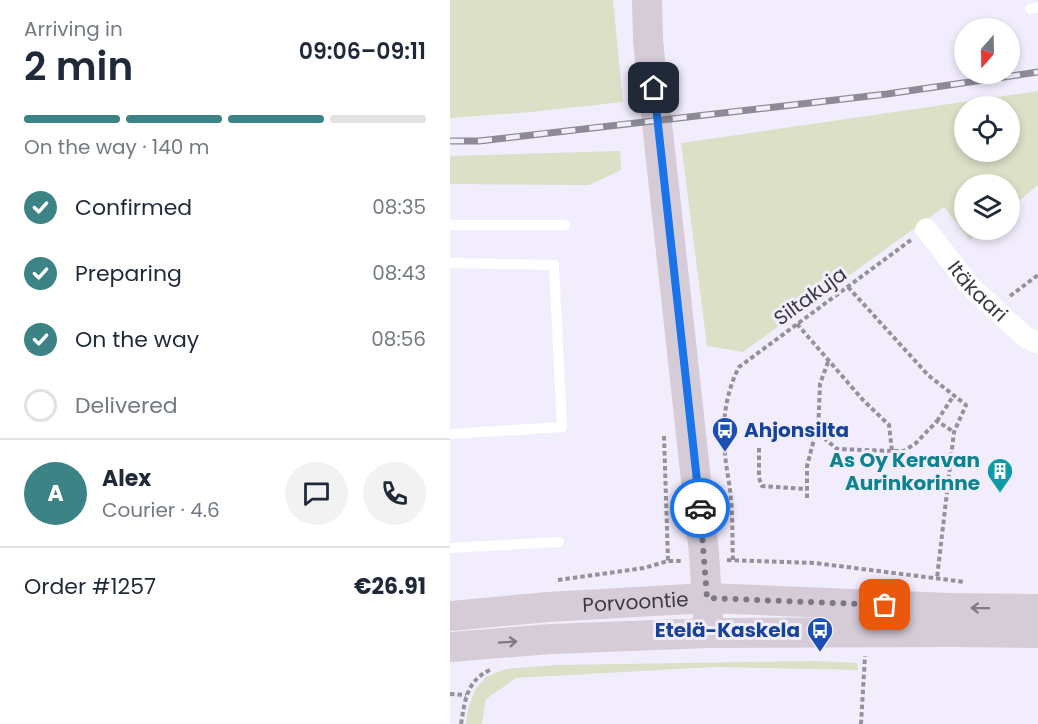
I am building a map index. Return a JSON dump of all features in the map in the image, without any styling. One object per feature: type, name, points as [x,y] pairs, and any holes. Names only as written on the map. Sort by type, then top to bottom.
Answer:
[{"type":"street","points":[[647,0],[648,41],[704,553],[709,633]]},
{"type":"street","name":"Itäkaari","points":[[926,229],[969,285],[1024,336],[1038,343]]},
{"type":"street","name":"Porvoontie","points":[[450,616],[548,607],[707,598],[951,608],[1038,609]]},
{"type":"street","name":"Porvoontie","points":[[450,647],[551,639],[709,633],[1038,633]]},
{"type":"lane","points":[[450,225],[565,225]]},
{"type":"lane","points":[[450,263],[554,265],[562,427],[450,434]]},
{"type":"lane","points":[[450,548],[559,542]]},
{"type":"path","name":"Siltakuja","points":[[733,560],[731,500],[724,453],[724,431],[727,399],[731,382],[739,367],[926,229]]},
{"type":"path","points":[[994,308],[1038,275]]},
{"type":"path","points":[[848,287],[928,375],[966,405],[954,432],[937,578]]},
{"type":"path","points":[[797,324],[863,400],[889,425],[892,451]]},
{"type":"path","points":[[807,498],[807,466],[818,433],[820,384],[828,361]]},
{"type":"path","points":[[818,433],[837,449],[904,451],[916,443],[937,421],[954,395]]},
{"type":"path","points":[[937,421],[954,432]]},
{"type":"path","points":[[759,448],[759,478],[762,486],[807,489]]},
{"type":"path","points":[[861,724],[866,653]]},
{"type":"path","points":[[450,694],[466,695],[460,724]]},
{"type":"green space","points":[[450,0],[613,0],[623,102],[450,118]]},
{"type":"green space","points":[[1038,91],[1038,185],[1020,200],[1020,174],[954,174],[954,220],[944,207],[743,352],[707,346],[681,143],[954,103],[954,162],[1020,162],[1020,96],[1004,96]]},
{"type":"green space","points":[[620,151],[621,170],[589,185],[450,184],[450,156]]},
{"type":"green space","points":[[816,661],[857,663],[858,670],[714,667],[516,678],[486,699],[482,724],[466,724],[468,709],[475,690],[486,677],[506,669],[556,665]]},
{"type":"railway","points":[[450,141],[479,141],[887,94],[1038,72]]},
{"type":"way so far","points":[[700,508],[707,598],[885,605]]},
{"type":"place","name":"Ahjonsilta","points":[[725,453]]},
{"type":"place","name":"As Oy Keravan Aurinkorinne","points":[[1000,494]]},
{"type":"place","name":"Etelä-Kaskela","points":[[820,653]]},
{"type":"route","points":[[654,88],[700,508]]}]
